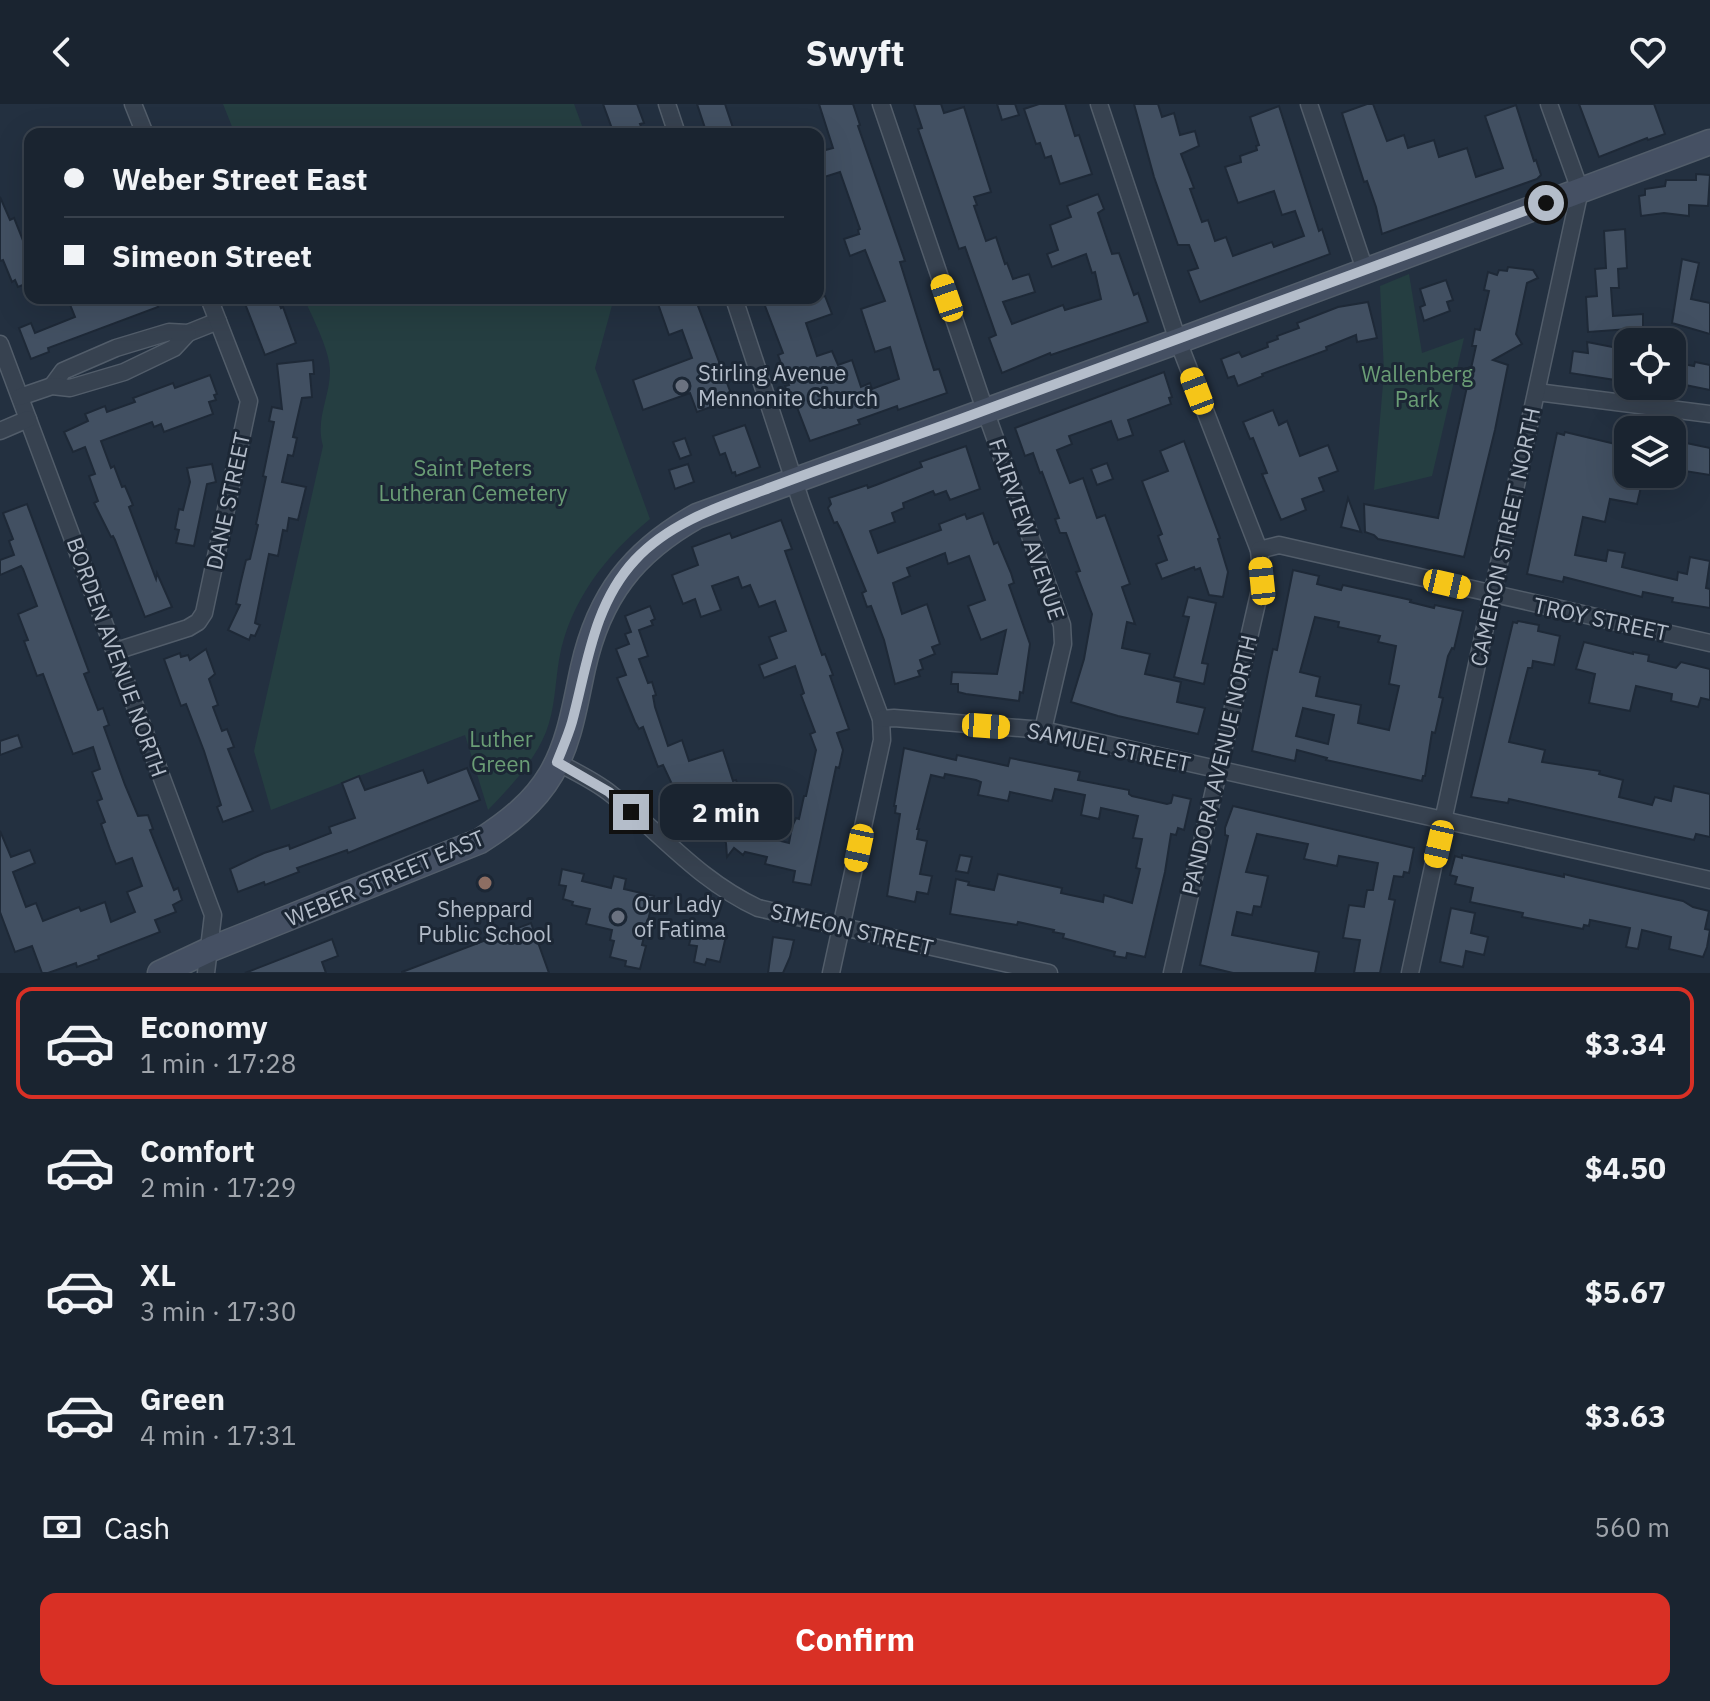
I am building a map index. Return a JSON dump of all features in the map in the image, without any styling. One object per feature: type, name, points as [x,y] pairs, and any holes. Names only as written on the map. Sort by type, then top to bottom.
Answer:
[{"type":"main road","name":"WEBER STREET EAST","points":[[160,973],[209,961],[480,841],[506,824],[534,798],[557,762],[571,724],[585,663],[603,611],[617,584],[635,560],[674,529],[697,516],[1178,341],[1710,142]]},
{"type":"street","points":[[133,104],[143,128]]},
{"type":"street","points":[[667,104],[675,128]]},
{"type":"street","name":"FAIRVIEW AVENUE","points":[[881,104],[1062,625],[1063,644],[1043,730]]},
{"type":"street","name":"PANDORA AVENUE NORTH","points":[[1099,104],[1178,341],[1259,550],[1262,581],[1172,973]]},
{"type":"street","points":[[1309,104],[1365,270]]},
{"type":"street","points":[[1549,104],[1580,190]]},
{"type":"street","name":"CAMERON STREET NORTH","points":[[1410,973],[1580,190]]},
{"type":"street","name":"DANE STREET","points":[[116,651],[188,628],[198,622],[204,613],[249,401],[211,304]]},
{"type":"street","points":[[736,304],[793,479],[881,719],[882,740],[831,973]]},
{"type":"street","points":[[52,386],[63,371],[116,348],[169,332],[188,333],[218,321]]},
{"type":"street","points":[[20,397],[52,386],[70,388],[124,372],[174,348],[188,333]]},
{"type":"street","name":"BORDEN AVENUE NORTH","points":[[0,344],[213,915],[209,961]]},
{"type":"street","points":[[1537,392],[1710,414]]},
{"type":"street","points":[[0,431],[28,419]]},
{"type":"street","name":"TROY STREET","points":[[1259,550],[1279,545],[1710,643]]},
{"type":"street","name":"SAMUEL STREET","points":[[881,719],[1043,730],[1710,880]]},
{"type":"street","name":"SIMEON STREET","points":[[557,762],[609,792],[694,869],[735,897],[774,913],[1049,973]]},
{"type":"green space","points":[[223,104],[574,104],[583,128],[233,128]]},
{"type":"green space","name":"Wallenberg Park","points":[[1409,274],[1422,353],[1464,338],[1432,476],[1374,490],[1384,372],[1380,286]]},
{"type":"green space","name":"Saint Peters Lutheran Cemetery","points":[[307,304],[612,304],[595,368],[650,519],[605,564],[581,599],[564,639],[546,732],[528,764],[488,810],[465,735],[271,810],[254,751],[323,446],[321,427],[330,371],[324,344]]},
{"type":"building","points":[[603,104],[637,104],[644,123],[640,124],[642,128],[612,128]]},
{"type":"building","points":[[697,104],[725,104],[733,128],[705,128]]},
{"type":"building","points":[[819,104],[853,104],[905,261],[900,262],[934,370],[939,369],[947,393],[898,410],[897,406],[858,420],[860,424],[810,441],[793,397],[789,398],[785,386],[789,385],[778,355],[783,353],[764,304],[824,304],[825,296],[832,314],[806,323],[817,356],[832,351],[838,365],[852,360],[861,387],[870,383],[872,389],[899,379],[890,347],[875,352],[861,309],[885,301],[865,250],[850,256],[844,239],[859,234],[860,229],[840,172],[824,177],[824,150],[833,148]]},
{"type":"building","points":[[914,104],[941,104],[944,113],[964,107],[991,192],[974,197],[986,241],[996,237],[1013,279],[1029,274],[1035,292],[1003,302],[1012,324],[1063,305],[1065,310],[1101,299],[1095,272],[1092,273],[1086,254],[1052,267],[1047,254],[1058,250],[1050,225],[1071,217],[1067,206],[1098,194],[1104,209],[1098,213],[1112,254],[1119,253],[1134,295],[1138,293],[1148,322],[1050,353],[1002,373],[989,338],[996,335],[965,247],[959,249],[918,129],[922,128]]},
{"type":"building","points":[[997,104],[1015,104],[1019,115],[1002,120]]},
{"type":"building","points":[[1039,104],[1065,104],[1092,174],[1060,184],[1051,156],[1045,158],[1040,143],[1036,144],[1024,109]]},
{"type":"building","points":[[1134,104],[1158,104],[1162,117],[1174,113],[1180,135],[1195,131],[1199,146],[1181,154],[1194,188],[1190,189],[1202,222],[1208,220],[1215,241],[1226,237],[1233,256],[1272,242],[1274,247],[1304,236],[1295,211],[1282,215],[1274,191],[1238,203],[1225,167],[1241,162],[1240,156],[1257,150],[1256,146],[1259,145],[1250,117],[1279,106],[1319,231],[1322,229],[1330,254],[1200,302],[1188,271],[1198,268],[1189,245],[1178,245],[1154,177]]},
{"type":"building","points":[[1373,104],[1387,141],[1404,135],[1408,148],[1434,140],[1439,157],[1467,148],[1476,177],[1503,168],[1485,116],[1516,105],[1541,175],[1382,234],[1376,207],[1367,181],[1364,182],[1342,113]]},
{"type":"building","points":[[1579,104],[1654,104],[1665,134],[1599,157]]},
{"type":"building","points":[[1696,174],[1710,175],[1708,206],[1689,205],[1689,216],[1664,213],[1641,216],[1639,196],[1645,195],[1645,189],[1665,186],[1666,180],[1696,180]]},
{"type":"building","points":[[0,197],[10,220],[14,218],[24,243],[24,284],[18,287],[15,280],[12,282],[3,260],[0,261]]},
{"type":"building","points":[[1625,229],[1627,268],[1618,269],[1619,288],[1611,288],[1613,316],[1643,314],[1643,328],[1588,332],[1586,297],[1597,296],[1595,269],[1606,268],[1604,231]]},
{"type":"building","points":[[1682,259],[1699,263],[1691,299],[1710,303],[1710,334],[1672,323]]},
{"type":"building","points":[[1508,267],[1533,270],[1538,278],[1527,283],[1516,334],[1522,344],[1493,360],[1508,365],[1464,557],[1378,539],[1365,532],[1364,504],[1438,518],[1476,346],[1472,346],[1475,329],[1480,330],[1489,291],[1484,290],[1488,272],[1497,275],[1499,270],[1507,271]]},
{"type":"building","points":[[1446,280],[1453,300],[1447,302],[1450,311],[1424,321],[1420,307],[1425,305],[1420,289]]},
{"type":"building","points":[[1368,302],[1377,338],[1357,342],[1356,335],[1238,386],[1234,376],[1228,378],[1221,359],[1239,352],[1242,357],[1268,347],[1267,343],[1278,339],[1277,336],[1299,328],[1297,323],[1338,307]]},
{"type":"building","points":[[70,304],[157,304],[158,307],[48,348],[49,352],[31,359],[19,328],[31,323],[35,333],[75,317]]},
{"type":"building","points":[[245,304],[279,304],[283,307],[296,343],[265,355]]},
{"type":"building","name":"Stirling Avenue Mennonite Church","points":[[658,304],[697,304],[733,399],[697,412],[690,393],[643,410],[633,380],[692,358],[682,330],[669,335]]},
{"type":"building","points":[[1587,342],[1614,347],[1614,380],[1570,373],[1573,351],[1588,353]]},
{"type":"building","points":[[313,360],[314,374],[310,374],[312,397],[302,398],[293,437],[297,438],[293,456],[288,455],[282,482],[306,487],[298,520],[289,518],[287,531],[283,530],[278,556],[269,554],[255,623],[260,625],[255,636],[251,635],[249,640],[228,630],[240,605],[236,604],[240,585],[258,525],[266,477],[263,476],[274,422],[269,421],[272,407],[282,409],[277,364]]},
{"type":"building","points":[[1695,362],[1710,365],[1710,390],[1686,385],[1686,365],[1694,366]]},
{"type":"building","points":[[1164,372],[1172,397],[1169,398],[1171,404],[1128,420],[1133,435],[1118,440],[1111,421],[1069,436],[1072,444],[1057,450],[1070,483],[1083,478],[1097,518],[1105,515],[1130,584],[1122,587],[1135,624],[1127,622],[1122,648],[1150,654],[1145,674],[1181,682],[1177,702],[1205,708],[1198,734],[1071,702],[1084,659],[1092,614],[1066,533],[1060,533],[1055,519],[1059,518],[1042,472],[1033,453],[1025,456],[1015,428]]},
{"type":"building","points":[[210,375],[217,394],[214,395],[216,400],[209,402],[213,414],[164,432],[161,424],[154,427],[152,422],[101,441],[111,468],[114,466],[122,487],[125,486],[133,505],[129,507],[156,579],[157,573],[172,607],[145,617],[115,540],[94,503],[98,501],[89,476],[95,474],[85,447],[73,452],[64,432],[88,421],[85,414],[105,406],[107,412],[173,383],[175,388]]},
{"type":"building","points":[[1273,410],[1279,425],[1287,421],[1300,456],[1328,445],[1338,471],[1319,478],[1324,491],[1302,499],[1306,510],[1281,520],[1262,474],[1267,473],[1243,422]]},
{"type":"building","points":[[745,425],[760,467],[736,476],[725,453],[720,455],[713,436]]},
{"type":"building","points":[[1565,432],[1614,444],[1614,488],[1641,488],[1637,504],[1610,499],[1605,522],[1583,517],[1575,555],[1606,561],[1608,550],[1625,553],[1622,567],[1677,580],[1678,572],[1687,574],[1690,557],[1710,561],[1706,588],[1710,589],[1710,608],[1672,602],[1673,598],[1643,592],[1642,597],[1564,577],[1563,582],[1527,574],[1557,433],[1564,435]]},
{"type":"building","points":[[685,438],[691,455],[680,459],[673,442]]},
{"type":"building","points":[[1184,441],[1220,538],[1228,572],[1223,597],[1209,595],[1200,568],[1195,570],[1194,567],[1162,579],[1156,564],[1167,560],[1158,536],[1162,534],[1142,481],[1168,471],[1160,451]]},
{"type":"building","points":[[1686,443],[1710,448],[1710,475],[1686,471]]},
{"type":"building","points":[[966,446],[980,489],[950,500],[946,491],[935,495],[933,491],[903,503],[904,508],[892,513],[895,522],[870,531],[878,553],[941,530],[939,524],[965,514],[967,519],[983,513],[994,544],[998,542],[1011,573],[1014,583],[1009,585],[1030,644],[1023,693],[1020,692],[1019,701],[958,692],[958,684],[951,684],[952,672],[997,674],[1006,630],[981,640],[968,606],[985,600],[969,556],[948,564],[945,553],[907,568],[910,576],[893,583],[902,614],[927,604],[940,644],[932,647],[935,654],[920,660],[923,669],[918,671],[920,676],[895,684],[884,640],[871,606],[867,607],[862,593],[866,591],[841,530],[837,522],[834,523],[828,508],[831,504],[829,498],[876,485],[922,467],[920,462]]},
{"type":"building","points":[[1107,463],[1113,479],[1097,485],[1091,469]]},
{"type":"building","points":[[212,464],[216,482],[207,484],[194,546],[176,543],[179,509],[183,510],[190,482],[187,468]]},
{"type":"building","points":[[688,464],[694,482],[675,489],[669,470]]},
{"type":"building","points":[[1348,498],[1361,532],[1341,527]]},
{"type":"building","points":[[27,504],[89,672],[84,674],[98,710],[103,708],[109,725],[104,727],[125,785],[138,816],[148,815],[153,829],[150,830],[174,890],[178,888],[182,900],[173,905],[176,912],[155,920],[160,932],[98,956],[99,959],[48,973],[42,973],[32,946],[15,952],[0,912],[0,831],[11,857],[30,850],[35,863],[13,872],[26,907],[36,903],[43,921],[79,907],[81,911],[105,902],[111,922],[135,912],[127,892],[142,886],[132,858],[116,864],[101,824],[105,822],[97,801],[102,799],[92,772],[100,769],[93,747],[73,754],[43,674],[37,676],[18,614],[37,606],[23,569],[21,566],[0,575],[0,560],[14,555],[9,541],[13,539],[3,513]]},
{"type":"building","points":[[781,520],[792,549],[785,551],[822,655],[825,654],[833,675],[830,676],[849,729],[837,733],[843,750],[839,768],[836,767],[811,885],[793,882],[795,871],[765,864],[767,857],[745,852],[743,855],[734,848],[727,857],[726,843],[711,820],[698,824],[684,792],[677,795],[663,765],[658,767],[643,727],[639,729],[635,722],[617,678],[626,675],[616,649],[629,644],[625,634],[631,632],[625,616],[650,606],[655,619],[651,621],[653,625],[639,630],[648,656],[639,659],[648,683],[652,682],[656,695],[653,696],[655,707],[668,746],[682,740],[689,761],[723,750],[743,801],[732,804],[763,827],[757,835],[789,843],[792,827],[796,818],[799,819],[806,796],[816,750],[810,734],[815,732],[801,695],[804,693],[795,666],[764,678],[759,665],[777,658],[769,637],[786,631],[775,601],[759,607],[750,585],[742,588],[738,577],[712,586],[721,610],[701,617],[695,599],[683,604],[672,575],[698,565],[692,547],[730,533],[732,538]]},
{"type":"building","points":[[1293,570],[1319,576],[1317,584],[1341,590],[1343,585],[1434,608],[1435,605],[1463,611],[1454,649],[1448,656],[1439,697],[1443,698],[1422,781],[1326,760],[1297,750],[1295,761],[1252,751],[1273,649],[1277,650]],"holes":[[[1315,617],[1339,622],[1338,627],[1380,636],[1378,642],[1396,646],[1389,684],[1399,686],[1389,730],[1358,723],[1361,705],[1316,696],[1320,677],[1300,672]],[[1303,708],[1334,715],[1328,744],[1296,736]]]},
{"type":"building","points":[[1188,597],[1216,603],[1202,663],[1208,664],[1204,684],[1174,677],[1189,617],[1183,616]]},
{"type":"building","points":[[1513,622],[1539,625],[1538,631],[1560,636],[1554,665],[1533,661],[1532,668],[1528,668],[1509,742],[1545,750],[1542,762],[1600,771],[1599,774],[1623,780],[1619,797],[1652,805],[1655,797],[1671,801],[1674,786],[1710,794],[1710,837],[1696,834],[1694,840],[1509,799],[1508,803],[1471,797]]},
{"type":"building","points":[[1584,642],[1649,655],[1648,661],[1676,668],[1681,662],[1710,669],[1710,700],[1701,698],[1698,707],[1671,701],[1672,694],[1636,686],[1630,711],[1589,703],[1595,674],[1576,669]]},
{"type":"building","points":[[206,649],[215,674],[209,679],[218,705],[213,707],[222,731],[227,729],[234,747],[228,749],[253,811],[223,822],[217,807],[221,805],[204,751],[186,704],[181,706],[164,659],[180,653],[181,657],[188,655],[190,660]]},
{"type":"building","points":[[18,735],[22,747],[0,755],[0,741]]},
{"type":"building","points":[[904,748],[956,760],[957,755],[1008,766],[1010,758],[1080,772],[1078,780],[1129,790],[1132,796],[1167,804],[1171,803],[1173,795],[1191,799],[1184,830],[1178,828],[1176,835],[1171,834],[1145,957],[1127,953],[1126,958],[1114,956],[1115,952],[1063,938],[1064,934],[1054,930],[1018,922],[1017,925],[950,914],[956,879],[969,882],[968,885],[994,890],[998,874],[1062,888],[1061,893],[1103,902],[1104,895],[1132,903],[1140,869],[1136,868],[1142,839],[1133,838],[1138,816],[1101,808],[1099,819],[1081,815],[1085,795],[1055,789],[1052,801],[1010,792],[1008,801],[978,795],[981,782],[976,780],[945,774],[944,778],[931,775],[917,829],[917,839],[927,841],[920,874],[932,876],[928,894],[917,892],[915,902],[887,896],[900,814],[895,813],[894,806]]},
{"type":"building","points":[[467,768],[480,800],[348,853],[347,850],[297,868],[299,872],[265,885],[264,882],[238,892],[230,869],[264,853],[289,845],[290,849],[331,833],[329,827],[355,818],[342,783],[359,776],[365,790],[423,770],[428,783]]},
{"type":"building","points":[[1233,806],[1414,848],[1409,873],[1404,872],[1403,877],[1394,876],[1389,899],[1395,900],[1380,973],[1354,973],[1360,940],[1343,938],[1349,905],[1364,907],[1367,890],[1373,890],[1378,863],[1339,856],[1337,866],[1304,859],[1308,844],[1257,834],[1246,872],[1268,876],[1261,907],[1254,906],[1252,915],[1237,912],[1232,935],[1319,952],[1315,973],[1233,973],[1200,965],[1228,836],[1225,835],[1225,828]]},
{"type":"building","points":[[960,855],[972,857],[968,873],[956,871]]},
{"type":"building","points":[[1462,855],[1683,901],[1709,911],[1705,929],[1710,930],[1707,947],[1703,957],[1669,949],[1671,937],[1642,930],[1638,949],[1626,947],[1630,928],[1590,920],[1589,926],[1584,925],[1583,929],[1522,917],[1523,913],[1470,902],[1473,888],[1455,884],[1457,877],[1450,875],[1455,856],[1462,858]]},
{"type":"building","name":"Our Lady of Fatima","points":[[562,869],[584,874],[582,881],[611,888],[614,876],[626,879],[624,889],[654,896],[642,945],[646,946],[640,969],[625,966],[626,961],[610,957],[614,941],[610,940],[612,930],[586,924],[590,909],[572,905],[573,902],[563,899],[566,886],[559,885]]},
{"type":"building","points":[[1451,908],[1475,913],[1471,933],[1488,937],[1484,955],[1466,951],[1463,967],[1440,962]]},
{"type":"building","name":"Sheppard Public School","points":[[531,923],[549,973],[402,973],[402,972]]},
{"type":"building","points":[[693,929],[726,936],[720,962],[707,959],[705,965],[694,962],[697,946],[689,945]]},
{"type":"building","points":[[773,937],[794,940],[783,973],[768,973]]},
{"type":"building","points":[[332,939],[338,956],[322,962],[326,973],[245,973]]},
{"type":"place","name":"Stirling Avenue Mennonite Church","points":[[682,386]]},
{"type":"place","name":"Sheppard Public School","points":[[485,883]]},
{"type":"place","name":"Our Lady of Fatima","points":[[618,917]]},
{"type":"route","points":[[631,812],[609,792],[557,762],[603,611],[617,584],[635,560],[674,529],[697,516],[793,479],[1178,341],[1546,203]]},
{"type":"park label","name":"Luther Green","points":[[501,752]]}]
